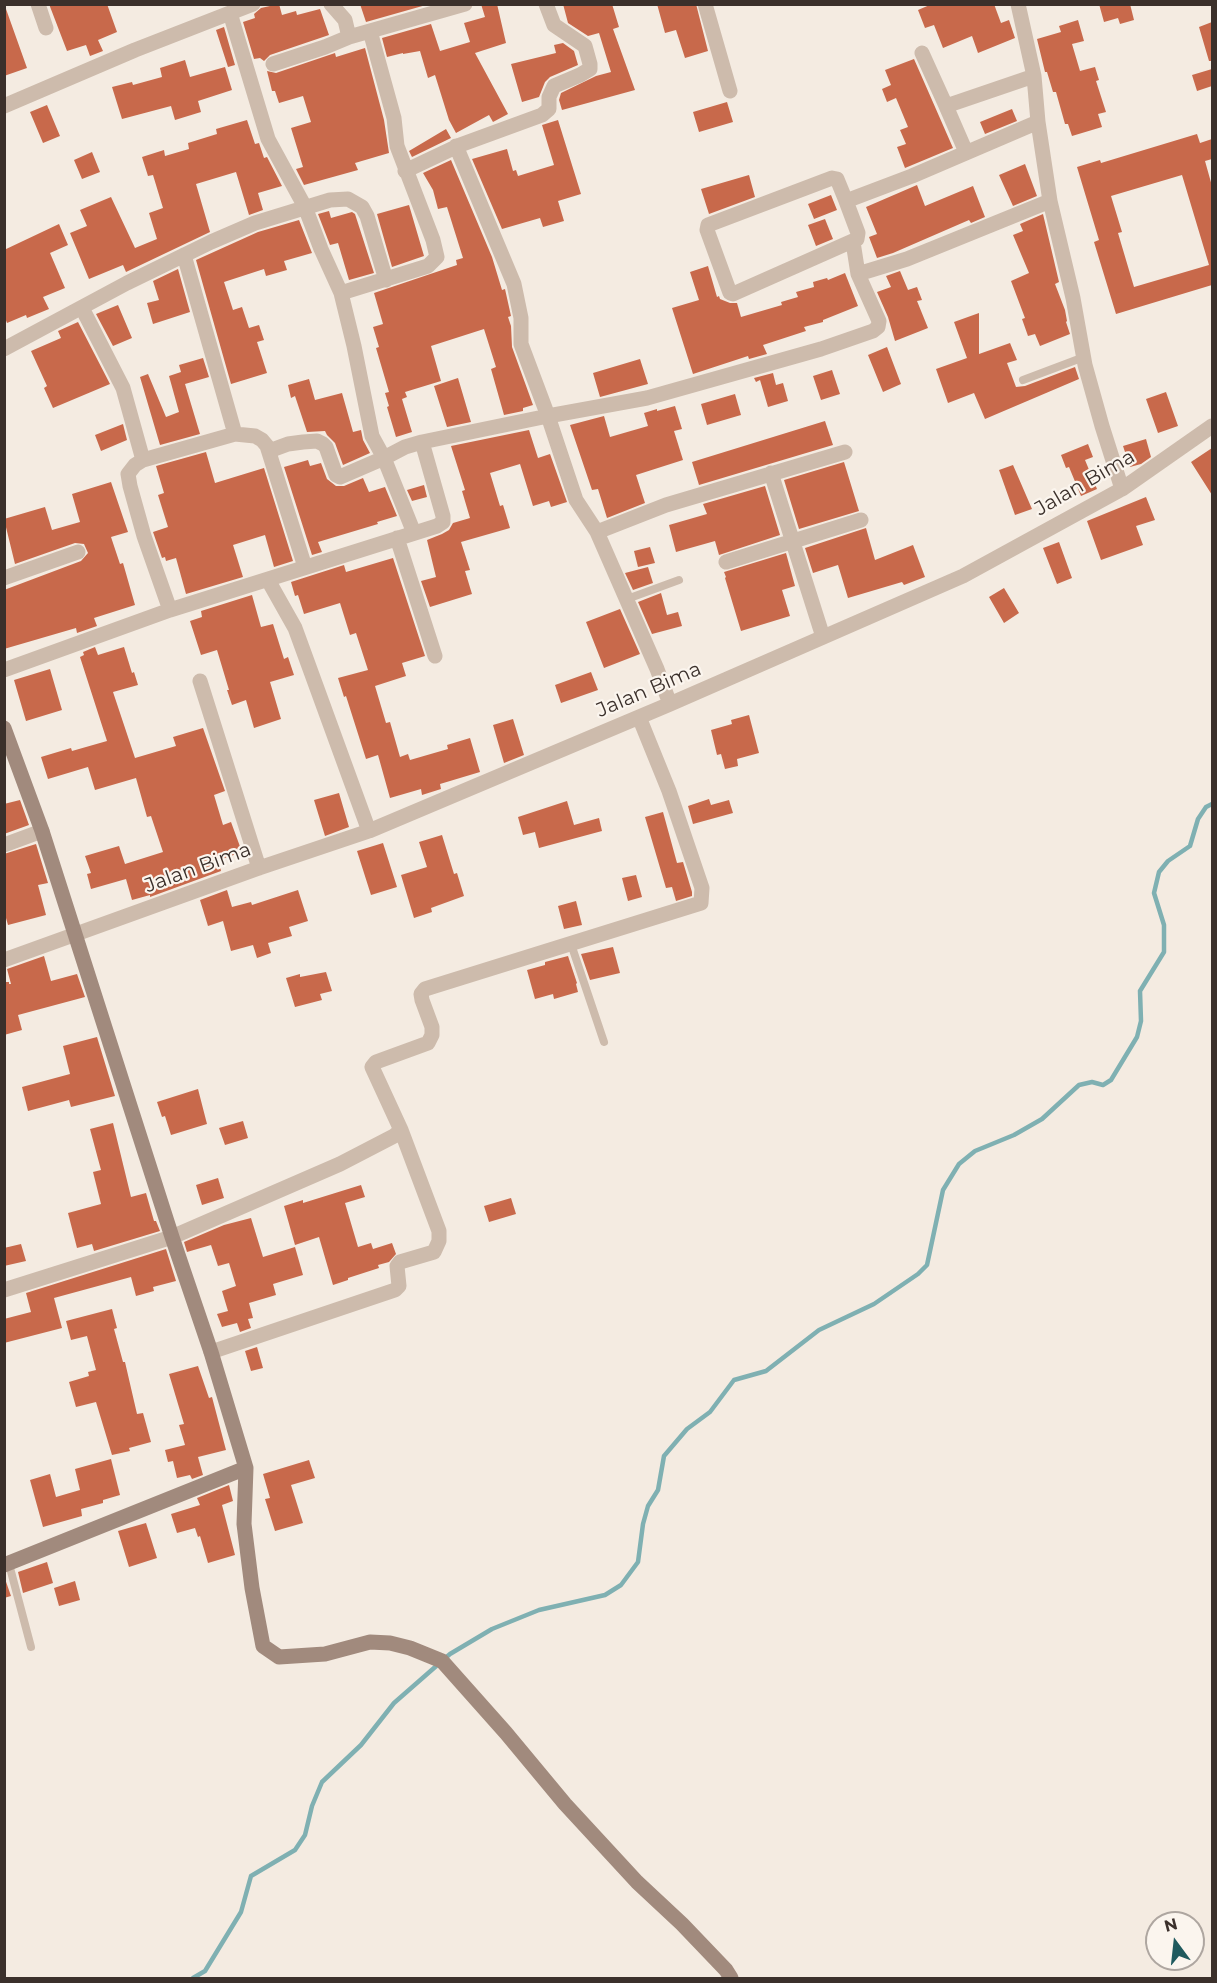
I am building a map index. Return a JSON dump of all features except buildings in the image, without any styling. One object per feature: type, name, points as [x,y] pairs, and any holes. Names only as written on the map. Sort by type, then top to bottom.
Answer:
[{"type":"street","points":[[38,4],[46,28]]},
{"type":"street","points":[[4,106],[135,50],[253,4]]},
{"type":"street","points":[[331,4],[345,20],[349,37]]},
{"type":"street","points":[[273,64],[349,37],[465,4]]},
{"type":"street","points":[[405,171],[456,146],[542,115],[549,109],[549,97],[554,86],[590,69],[585,46],[554,25],[546,4]]},
{"type":"street","points":[[705,4],[730,91]]},
{"type":"street","points":[[1018,4],[1034,76],[1038,122],[1050,201],[1073,298],[1084,357],[1122,489]]},
{"type":"street","points":[[230,13],[268,139],[305,207],[341,293],[372,436],[384,458],[414,533]]},
{"type":"street","points":[[341,293],[428,266],[437,257],[397,146],[394,118],[370,31]]},
{"type":"street","points":[[922,53],[966,152]]},
{"type":"street","points":[[946,106],[1034,76]]},
{"type":"street","points":[[846,201],[1038,122]]},
{"type":"street","points":[[456,146],[514,284],[521,318],[521,344],[576,500],[597,532],[627,598],[670,704]]},
{"type":"street","points":[[832,178],[837,179],[846,201],[859,234],[853,242],[733,294],[729,291],[707,227],[832,178]]},
{"type":"street","points":[[4,349],[184,255],[255,223],[330,200],[348,199],[362,207],[367,216],[386,280]]},
{"type":"street","points":[[858,274],[907,259],[1050,201]]},
{"type":"street","points":[[269,451],[288,444],[317,441],[326,447],[336,475],[340,477],[405,447],[422,442],[647,398],[810,352],[873,331],[878,327],[879,321],[858,274],[853,242]]},
{"type":"street","points":[[184,255],[235,434]]},
{"type":"street","points":[[82,308],[123,388],[143,460]]},
{"type":"street","name":"Jalan Bima","points":[[4,960],[369,831],[823,638],[963,576],[1122,489],[1212,426]]},
{"type":"street","points":[[170,610],[144,536],[130,486],[128,474],[135,465],[143,460],[235,434],[255,436],[262,440],[269,451],[305,567]]},
{"type":"street","points":[[4,670],[170,610],[437,526],[443,522],[444,518],[422,442]]},
{"type":"street","points":[[597,532],[666,505],[846,452]]},
{"type":"street","points":[[771,473],[823,638]]},
{"type":"street","points":[[726,562],[861,520]]},
{"type":"street","points":[[397,538],[435,656]]},
{"type":"street","points":[[4,578],[78,552]]},
{"type":"street","points":[[268,580],[295,628],[369,831]]},
{"type":"street","points":[[200,681],[259,868]]},
{"type":"street","points":[[211,1352],[395,1290],[399,1286],[397,1266],[400,1262],[434,1252],[439,1241],[439,1231],[401,1130],[372,1067],[376,1062],[429,1043],[432,1027],[421,994],[425,989],[702,901],[702,888],[669,791],[639,717]]},
{"type":"street","points":[[4,728],[42,831],[211,1352],[246,1468],[244,1524],[252,1588],[263,1646],[279,1657],[325,1654],[369,1642],[390,1643],[410,1648],[442,1661],[565,1804],[637,1882],[726,1970],[731,1978]]},
{"type":"street","points":[[4,845],[42,831]]},
{"type":"street","points":[[4,1290],[172,1237],[340,1164],[377,1146],[401,1130]]},
{"type":"street","points":[[7,1565],[246,1468]]},
{"type":"lane","points":[[1023,380],[1084,357]]},
{"type":"lane","points":[[627,598],[679,580]]},
{"type":"lane","points":[[571,944],[604,1042]]},
{"type":"lane","points":[[7,1565],[32,1647]]},
{"type":"waterway","points":[[193,1978],[205,1971],[241,1912],[251,1876],[295,1850],[305,1835],[312,1806],[322,1782],[361,1745],[394,1703],[450,1654],[492,1629],[539,1610],[605,1595],[621,1585],[638,1562],[643,1524],[648,1506],[658,1490],[664,1456],[687,1429],[710,1412],[734,1380],[766,1371],[819,1330],[874,1304],[918,1274],[927,1265],[943,1190],[959,1164],[975,1151],[1014,1135],[1042,1119],[1079,1085],[1092,1082],[1103,1085],[1111,1080],[1137,1037],[1141,1021],[1140,991],[1164,952],[1164,925],[1154,893],[1159,872],[1168,861],[1190,846],[1198,819],[1206,807],[1212,804]]}]
